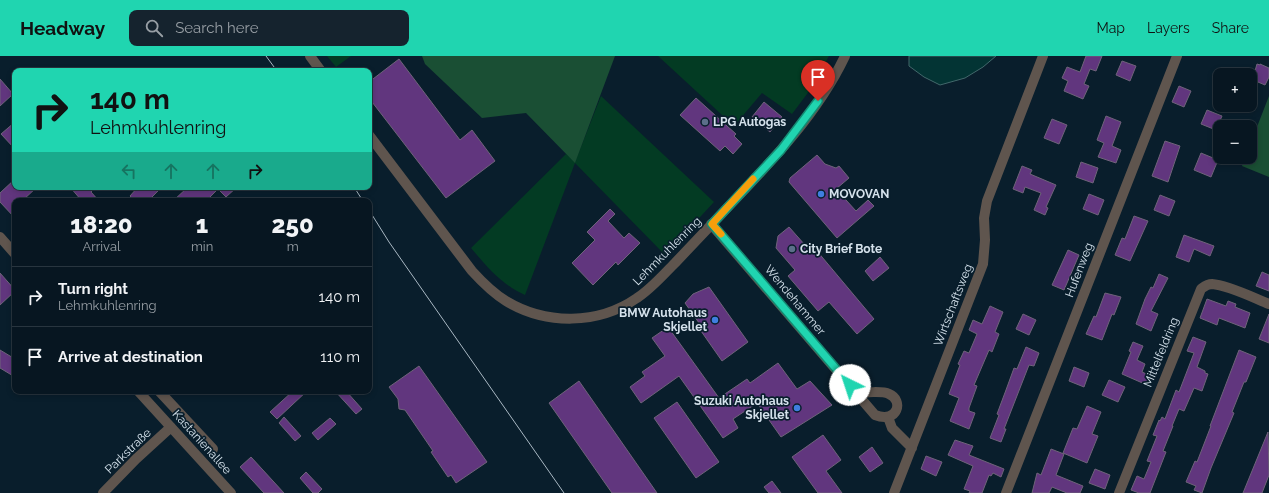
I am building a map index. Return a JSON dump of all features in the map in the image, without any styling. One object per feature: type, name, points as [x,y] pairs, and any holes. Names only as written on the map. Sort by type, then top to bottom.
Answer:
[{"type":"street","points":[[310,56],[319,68]]},
{"type":"street","name":"Lehmkuhlenring","points":[[372,139],[472,271],[482,282],[505,301],[540,315],[555,319],[582,318],[609,312],[624,306],[638,298],[647,290],[712,224],[793,136],[818,101],[845,56]]},
{"type":"street","name":"Wirtschaftsweg","points":[[894,493],[983,264],[985,240],[984,218],[987,201],[1043,56]]},
{"type":"street","name":"Hufenweg","points":[[1006,493],[1177,56]]},
{"type":"street","name":"Wendehammer","points":[[712,224],[875,414],[881,417],[888,417]]},
{"type":"street","points":[[2,244],[12,252]]},
{"type":"street","name":"Mittelfeldring","points":[[1119,493],[1201,289],[1206,285],[1212,284],[1269,304]]},
{"type":"street","points":[[857,394],[864,392],[888,393],[894,396],[897,403],[897,410],[888,417],[892,428],[912,448]]},
{"type":"street","name":"Kastanienallee","points":[[141,394],[231,493]]},
{"type":"street","points":[[163,394],[213,449]]},
{"type":"street","name":"Parkstraße","points":[[103,493],[171,427]]},
{"type":"shaded area","points":[[327,56],[351,56],[336,67]]},
{"type":"shaded area","points":[[658,56],[829,56],[810,90],[792,114],[762,93],[734,126]]},
{"type":"shaded area","points":[[909,56],[996,56],[983,67],[965,78],[940,85],[924,77],[909,66]]},
{"type":"shaded area","points":[[601,96],[714,202],[665,255],[575,163],[525,295],[502,281],[489,269],[471,248],[566,154],[575,162]]},
{"type":"green space","points":[[422,56],[615,56],[575,163],[526,113],[482,118],[425,64]]},
{"type":"green space","points":[[1269,96],[1269,177],[1242,166],[1243,164],[1257,164],[1257,127]]},
{"type":"building","points":[[1086,56],[1102,56],[1096,71],[1090,69],[1084,84],[1089,86],[1083,99],[1064,91],[1068,81],[1062,78],[1067,67],[1080,72]]},
{"type":"building","points":[[399,59],[460,140],[472,130],[495,161],[446,198],[372,102],[372,80]]},
{"type":"building","points":[[1122,61],[1136,66],[1130,81],[1116,75]]},
{"type":"building","points":[[1257,64],[1260,64],[1269,68],[1269,77],[1265,85],[1257,82]]},
{"type":"building","points":[[0,79],[12,93],[12,95],[0,106]]},
{"type":"building","points":[[1179,86],[1191,91],[1184,107],[1172,102]]},
{"type":"building","name":"LPG Autogas","points":[[696,98],[736,134],[734,136],[742,144],[733,154],[725,146],[720,151],[680,115]]},
{"type":"building","points":[[764,102],[782,117],[770,132],[752,117]]},
{"type":"building","points":[[1207,110],[1222,116],[1220,120],[1213,120],[1213,129],[1201,124]]},
{"type":"building","points":[[1106,116],[1121,122],[1112,146],[1121,150],[1116,163],[1098,157],[1104,143],[1097,140]]},
{"type":"building","points":[[1052,119],[1067,125],[1059,144],[1044,138]]},
{"type":"building","points":[[12,125],[12,146],[1,134]]},
{"type":"building","points":[[1165,141],[1180,146],[1168,182],[1152,176]]},
{"type":"building","points":[[1201,153],[1213,158],[1213,164],[1216,164],[1211,177],[1194,170]]},
{"type":"building","name":"MOVOVAN","points":[[817,155],[825,164],[836,168],[839,166],[849,178],[836,189],[856,211],[868,200],[874,206],[837,238],[789,182],[790,178]]},
{"type":"building","points":[[1081,162],[1098,168],[1093,183],[1076,177]]},
{"type":"building","points":[[1022,166],[1032,170],[1030,174],[1056,185],[1046,207],[1048,208],[1045,215],[1034,210],[1041,193],[1025,187],[1023,193],[1013,189]]},
{"type":"building","points":[[12,182],[12,190],[34,190],[25,198],[12,198],[12,215],[0,202],[0,193]]},
{"type":"building","points":[[73,190],[93,190],[91,192],[96,198],[79,198]]},
{"type":"building","points":[[135,190],[159,190],[151,198],[132,198],[130,196]]},
{"type":"building","points":[[185,190],[217,190],[209,198],[176,198]]},
{"type":"building","points":[[221,190],[234,190],[226,197],[220,191]]},
{"type":"building","points":[[1089,194],[1104,200],[1098,215],[1083,209]]},
{"type":"building","points":[[1160,195],[1175,201],[1169,216],[1154,210]]},
{"type":"building","points":[[610,209],[615,214],[608,221],[624,238],[629,233],[640,243],[618,265],[616,262],[593,285],[572,263],[595,240],[587,232]]},
{"type":"building","points":[[1134,216],[1148,221],[1130,261],[1115,255],[1122,238],[1125,239]]},
{"type":"building","points":[[789,227],[813,254],[817,251],[874,319],[857,334],[829,302],[818,311],[788,276],[795,270],[776,248],[778,236]]},
{"type":"building","points":[[1184,235],[1214,246],[1210,256],[1194,249],[1189,262],[1176,257]]},
{"type":"building","points":[[1068,250],[1079,255],[1064,290],[1052,285]]},
{"type":"building","points":[[880,257],[889,268],[873,281],[865,271]]},
{"type":"building","points":[[1262,272],[1269,275],[1269,291],[1256,286]]},
{"type":"building","points":[[0,273],[12,287],[12,294],[0,305]]},
{"type":"building","points":[[1159,274],[1168,278],[1151,311],[1158,314],[1151,331],[1136,324],[1145,299],[1151,287],[1153,288]]},
{"type":"building","name":"BMW Autohaus Skjellet","points":[[709,287],[748,342],[722,361],[701,331],[704,330],[685,303],[693,294]]},
{"type":"building","points":[[1105,293],[1121,297],[1114,315],[1112,314],[1102,340],[1086,334],[1094,316],[1096,317]]},
{"type":"building","points":[[1207,299],[1226,306],[1228,301],[1236,304],[1235,307],[1250,313],[1245,328],[1219,318],[1217,325],[1200,318]]},
{"type":"building","points":[[990,306],[1003,312],[995,332],[999,334],[992,352],[989,350],[974,385],[977,386],[969,411],[975,413],[969,429],[950,421],[959,398],[949,394],[960,365],[958,364],[964,351],[969,353],[977,334],[969,330],[973,320],[982,324]]},
{"type":"building","points":[[1023,314],[1036,320],[1029,335],[1016,329]]},
{"type":"building","points":[[1269,314],[1269,343],[1259,339]]},
{"type":"building","points":[[668,327],[719,398],[747,379],[750,383],[778,363],[797,389],[810,381],[832,405],[781,437],[757,403],[733,419],[738,428],[723,438],[679,376],[641,403],[630,387],[645,376],[642,372],[665,356],[652,338]]},
{"type":"building","points":[[1193,337],[1206,342],[1197,367],[1208,374],[1202,391],[1194,388],[1184,411],[1179,409],[1163,451],[1166,452],[1150,493],[1139,493],[1131,490],[1137,476],[1144,479],[1151,462],[1147,461],[1157,436],[1153,435],[1159,420],[1160,421],[1162,417],[1165,419],[1176,390],[1179,392],[1194,353],[1187,351]]},
{"type":"building","points":[[1133,342],[1143,346],[1137,360],[1145,364],[1142,372],[1151,376],[1147,385],[1122,374],[1131,352],[1129,351]]},
{"type":"building","points":[[1026,347],[1039,353],[1034,366],[1029,365],[1004,429],[1006,429],[1001,442],[990,438],[1014,368],[1017,369]]},
{"type":"building","points":[[0,350],[12,357],[12,375],[0,368]]},
{"type":"building","points":[[1239,350],[1256,357],[1232,412],[1234,413],[1202,493],[1194,490],[1196,486],[1186,482],[1195,461],[1197,462]]},
{"type":"building","points":[[419,366],[487,462],[456,483],[451,475],[448,477],[431,452],[433,451],[405,410],[399,409],[398,399],[389,387]]},
{"type":"building","points":[[1074,367],[1089,373],[1084,387],[1069,381]]},
{"type":"building","points":[[1109,380],[1125,387],[1118,402],[1102,395]]},
{"type":"building","points":[[579,381],[657,493],[612,493],[549,403]]},
{"type":"building","points":[[290,394],[304,394],[277,419],[270,412]]},
{"type":"building","points":[[338,394],[349,394],[362,409],[356,414]]},
{"type":"building","points":[[677,402],[719,462],[696,478],[654,418]]},
{"type":"building","points":[[1087,406],[1101,412],[1092,434],[1098,436],[1087,463],[1063,453],[1073,428],[1077,429]]},
{"type":"building","points":[[284,417],[301,436],[295,441],[279,423]]},
{"type":"building","points":[[330,418],[336,424],[318,440],[312,433]]},
{"type":"building","points":[[1268,432],[1269,475],[1262,493],[1243,493]]},
{"type":"building","points":[[823,435],[841,460],[826,471],[842,493],[818,493],[792,457]]},
{"type":"building","points":[[955,440],[973,446],[969,455],[1004,469],[1001,477],[993,473],[991,476],[989,475],[982,493],[969,493],[970,491],[964,489],[973,466],[948,455]]},
{"type":"building","points":[[872,447],[883,463],[870,472],[859,457]]},
{"type":"building","points":[[1051,449],[1064,454],[1056,475],[1083,486],[1080,493],[1067,493],[1052,487],[1049,493],[1032,493],[1037,473],[1041,475]]},
{"type":"building","points":[[926,456],[942,462],[936,476],[921,469]]},
{"type":"building","points":[[251,457],[284,493],[264,493],[240,467]]},
{"type":"building","points":[[1095,469],[1110,475],[1105,489],[1089,483]]},
{"type":"building","points":[[306,472],[322,489],[318,493],[313,493],[300,478]]},
{"type":"building","points":[[772,481],[781,493],[769,493],[764,487]]},
{"type":"tram line","points":[[266,56],[275,68]]},
{"type":"tram line","points":[[356,190],[361,198]]},
{"type":"tram line","points":[[372,215],[389,242],[564,493]]},
{"type":"slow traffic","points":[[721,234],[712,224],[753,179]]},
{"type":"place","name":"LPG Autogas","points":[[705,122]]},
{"type":"place","name":"MOVOVAN","points":[[821,194]]},
{"type":"place","name":"City Brief Bote","points":[[792,249]]},
{"type":"place","name":"BMW Autohaus Skjellet","points":[[715,320]]},
{"type":"place","name":"Suzuki Autohaus Skjellet","points":[[797,408]]},
{"type":"route","points":[[818,101],[781,150],[712,224],[850,385]]}]
